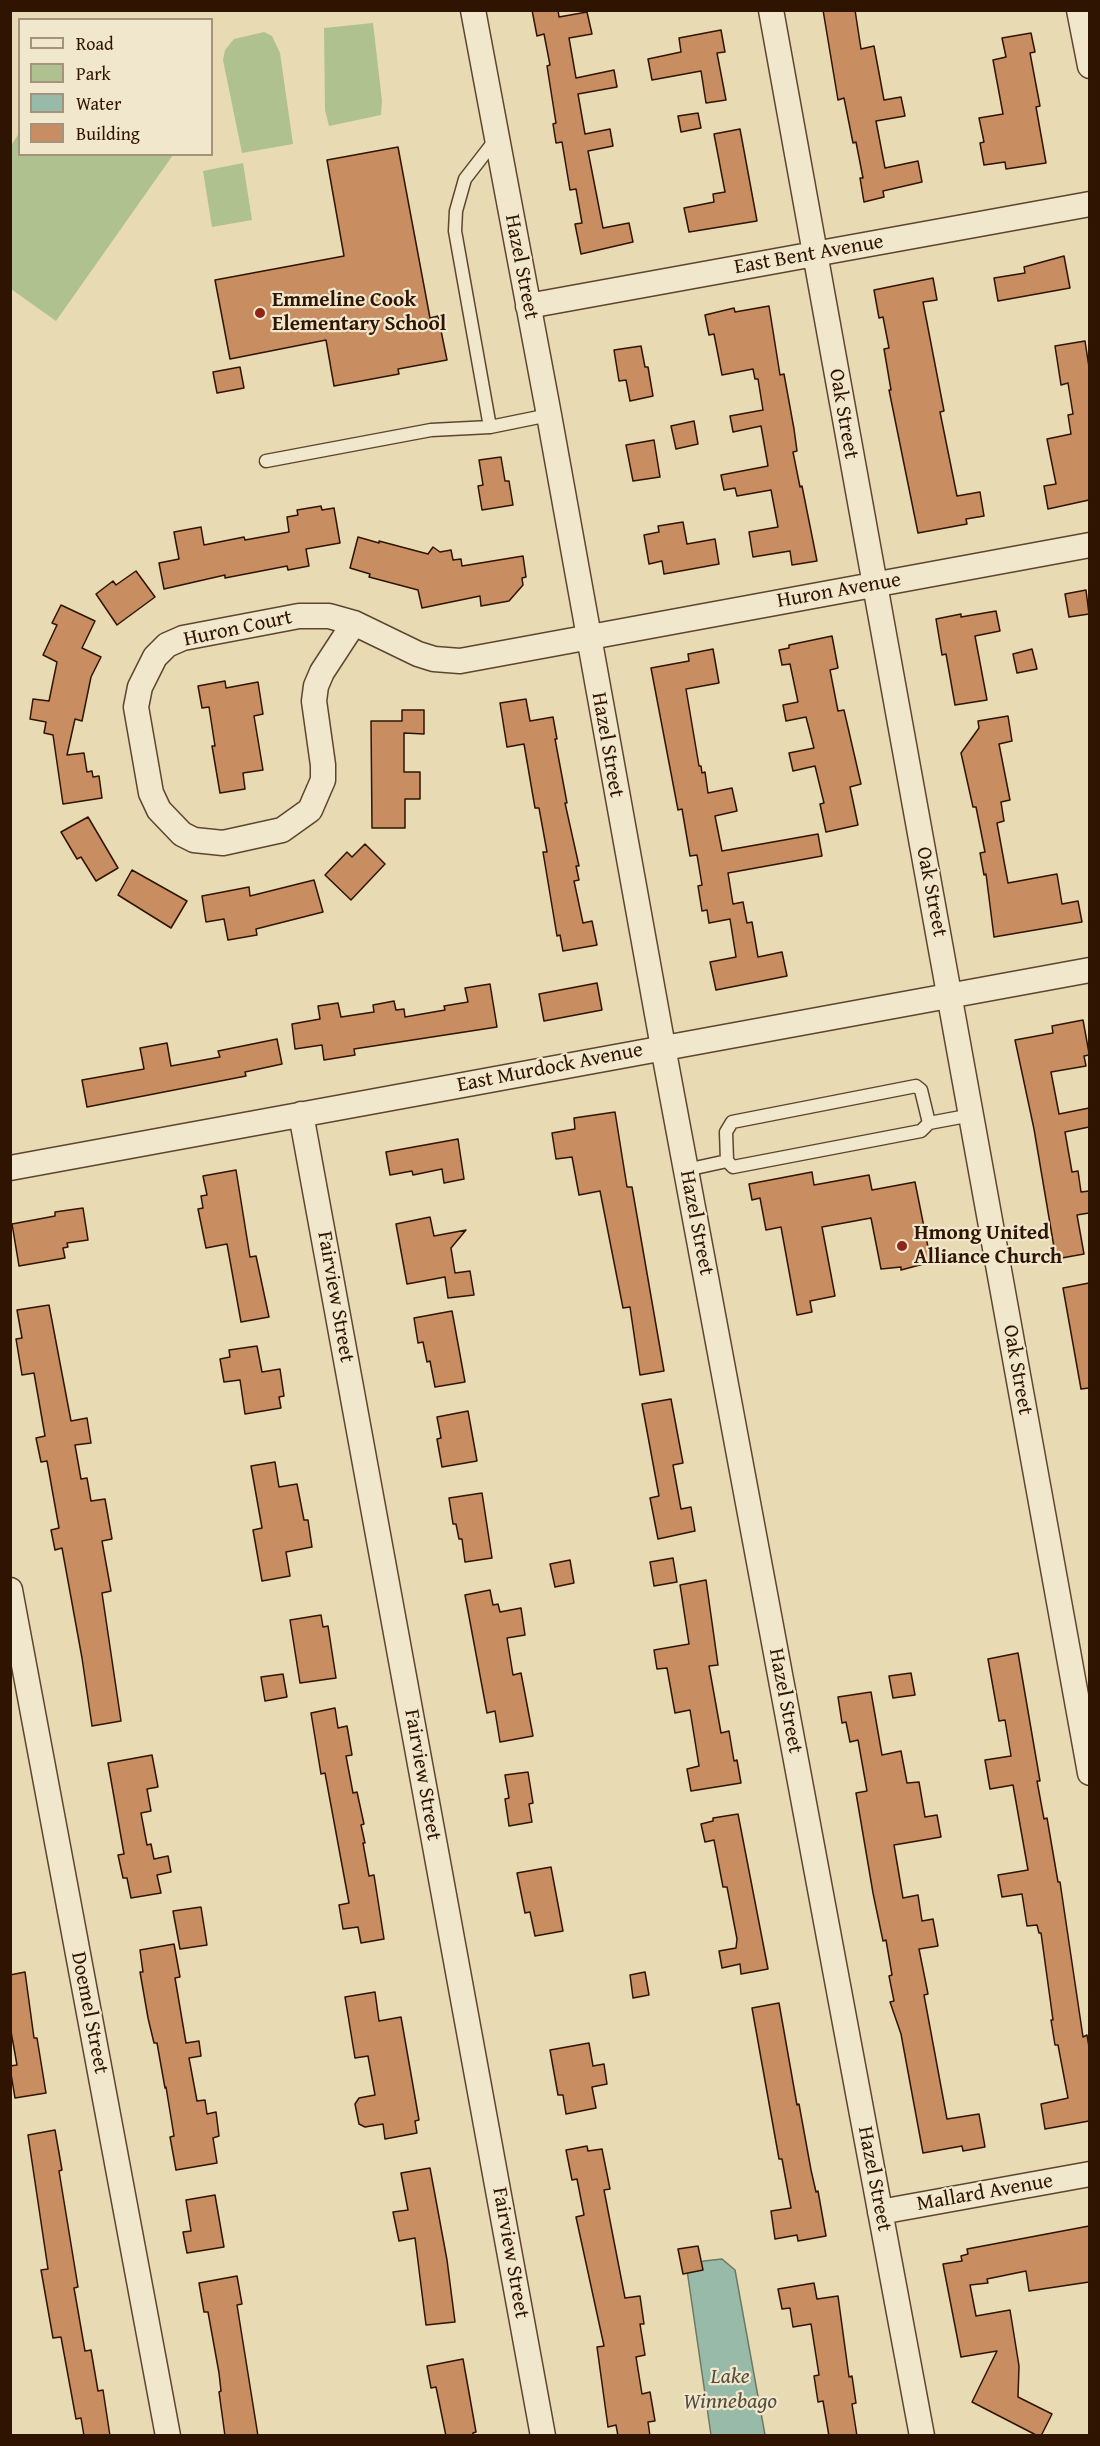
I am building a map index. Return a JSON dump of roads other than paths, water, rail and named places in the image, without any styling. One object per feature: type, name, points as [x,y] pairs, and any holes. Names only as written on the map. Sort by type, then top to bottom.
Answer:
[{"type":"street","name":"Hazel Street","points":[[473,10],[663,1047],[922,2436]]},
{"type":"street","name":"Oak Street","points":[[771,10],[1089,1773]]},
{"type":"street","points":[[1079,10],[1089,66]]},
{"type":"street","name":"East Bent Avenue","points":[[528,306],[1089,204]]},
{"type":"street","name":"Huron Avenue","points":[[587,636],[1089,545]]},
{"type":"street","name":"Huron Court","points":[[354,623],[322,672],[316,686],[314,701],[323,765],[322,780],[310,810],[282,830],[223,843],[194,840],[182,834],[159,810],[151,793],[136,707],[140,687],[155,657],[167,645],[183,638],[299,616],[329,616],[354,623],[418,654],[460,661],[587,636]]},
{"type":"street","name":"East Murdock Avenue","points":[[10,1168],[1089,970]]},
{"type":"street","name":"Fairview Street","points":[[301,1114],[543,2436]]},
{"type":"street","name":"Doemel Street","points":[[10,1590],[168,2436]]},
{"type":"street","name":"Mallard Avenue","points":[[880,2212],[1089,2174]]},
{"type":"lane","points":[[490,427],[455,231],[456,211],[465,179],[496,138]]},
{"type":"lane","points":[[266,461],[431,430],[490,427],[549,415]]},
{"type":"lane","points":[[929,1123],[921,1089],[916,1086],[732,1122],[726,1132],[728,1161],[733,1167],[921,1131],[929,1123],[972,1115]]},
{"type":"lane","points":[[686,1170],[728,1161]]},
{"type":"water","name":"Lake Winnebago","points":[[722,2259],[735,2270],[765,2435],[711,2435],[687,2270],[691,2265]]},
{"type":"place","name":"Emmeline Cook Elementary School","points":[[260,313]]},
{"type":"place","name":"Hmong United Alliance Church","points":[[902,1246]]}]
